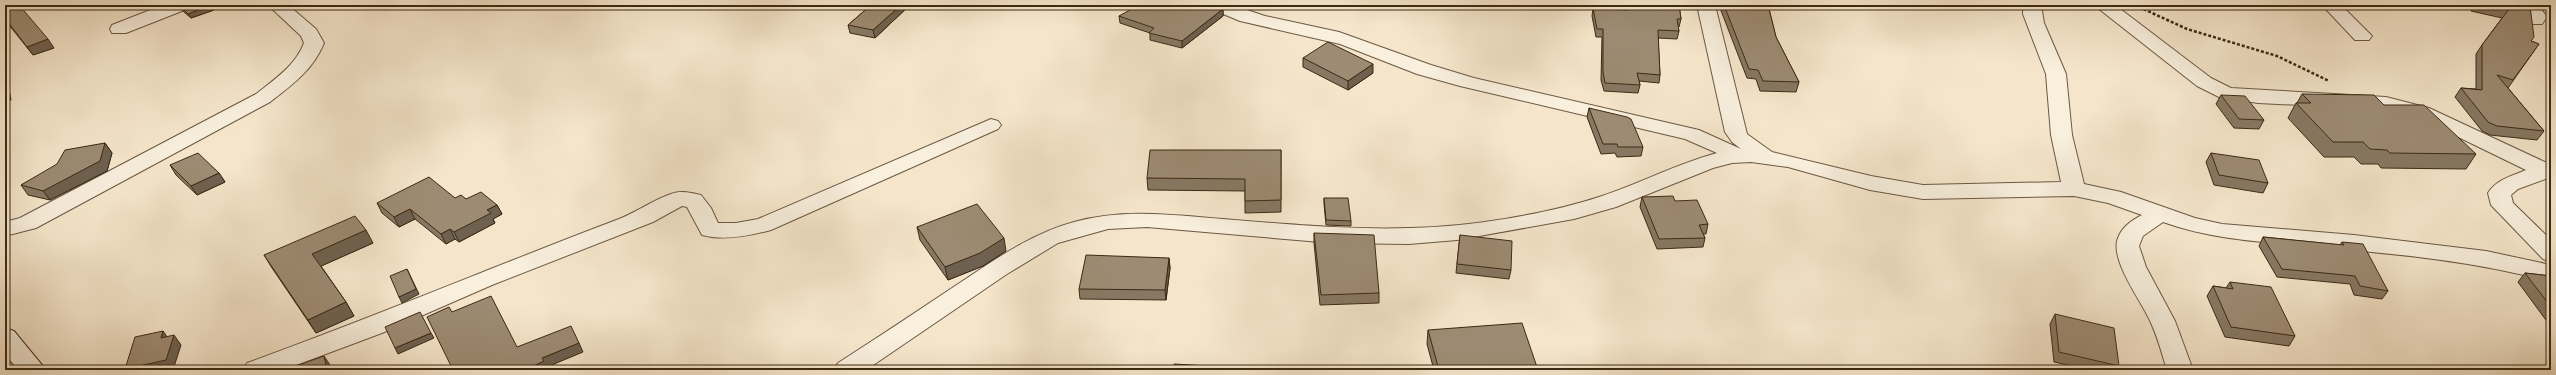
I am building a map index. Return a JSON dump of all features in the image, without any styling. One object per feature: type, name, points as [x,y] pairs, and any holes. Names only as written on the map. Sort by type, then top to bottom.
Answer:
[{"type":"street","points":[[120,29],[180,5]]},
{"type":"street","points":[[5,229],[28,222],[263,98],[288,78],[310,55],[314,43],[309,33],[277,5]]},
{"type":"street","points":[[1218,5],[1226,10],[1255,18],[1346,40],[1433,73],[1498,91],[1692,134],[1717,144],[1737,156]]},
{"type":"street","points":[[1706,5],[1735,132],[1738,138],[1767,157]]},
{"type":"street","points":[[2032,5],[2032,16],[2036,32],[2050,54],[2056,74],[2065,158],[2074,189]]},
{"type":"street","points":[[2103,5],[2204,82],[2226,93],[2258,97],[2312,98],[2386,103],[2422,112],[2548,170]]},
{"type":"street","points":[[2331,5],[2362,36]]},
{"type":"street","points":[[256,370],[373,327],[484,279],[645,217],[678,199],[693,200],[700,208],[710,230],[736,230],[763,225],[991,125]]},
{"type":"street","points":[[847,370],[999,268],[1050,238],[1078,228],[1108,222],[1148,220],[1332,235],[1409,236],[1457,233],[1524,223],[1566,214],[1608,202],[1705,163],[1737,156],[1767,157],[1870,183],[1923,192],[2074,189],[2113,197],[2190,224],[2222,231],[2354,243],[2486,259],[2534,268],[2551,274]]},
{"type":"street","points":[[2548,170],[2510,184],[2499,193],[2502,205],[2551,254]]},
{"type":"street","points":[[2161,214],[2136,230],[2129,238],[2128,248],[2134,267],[2162,319],[2180,370]]},
{"type":"street","points":[[5,337],[33,370]]},
{"type":"path","points":[[2135,5],[2187,29],[2277,56],[2330,81]]},
{"type":"building","points":[[5,5],[19,5],[48,39],[27,47],[5,18]]},
{"type":"building","points":[[185,5],[211,5],[188,14],[181,7]]},
{"type":"building","points":[[871,5],[901,5],[873,30],[848,25]]},
{"type":"building","points":[[1139,5],[1214,5],[1223,9],[1182,41],[1149,33],[1154,28],[1119,16]]},
{"type":"building","points":[[1626,5],[1679,5],[1681,19],[1677,19],[1679,31],[1658,30],[1660,75],[1637,73],[1640,85],[1605,83],[1603,72],[1603,29],[1597,29],[1593,8],[1627,10]]},
{"type":"building","points":[[1724,5],[1768,5],[1776,37],[1799,82],[1763,81],[1758,70],[1749,69]]},
{"type":"building","points":[[2491,5],[2530,5],[2534,37],[2531,41],[2539,44],[2513,80],[2497,75],[2544,131],[2497,126],[2488,122],[2461,88],[2482,90],[2482,45],[2509,9]]},
{"type":"building","points":[[1328,42],[1373,64],[1348,81],[1303,58]]},
{"type":"building","points":[[2302,94],[2374,95],[2384,105],[2424,105],[2476,154],[2390,153],[2387,150],[2370,149],[2363,142],[2333,142],[2296,103],[2311,103]]},
{"type":"building","points":[[2221,95],[2245,96],[2264,120],[2239,119]]},
{"type":"building","points":[[1589,108],[1631,119],[1643,147],[1618,147],[1617,144],[1603,144]]},
{"type":"building","points":[[105,143],[100,161],[43,191],[21,185],[57,164],[65,150]]},
{"type":"building","points":[[1150,150],[1281,150],[1281,200],[1245,201],[1245,179],[1147,178]]},
{"type":"building","points":[[198,153],[219,173],[191,186],[170,165]]},
{"type":"building","points":[[2211,153],[2259,160],[2268,183],[2219,175]]},
{"type":"building","points":[[429,177],[455,198],[461,195],[466,199],[481,192],[497,205],[487,210],[491,213],[454,232],[450,229],[441,234],[410,209],[394,217],[377,203]]},
{"type":"building","points":[[1673,196],[1675,201],[1697,200],[1708,224],[1699,225],[1705,238],[1659,239],[1642,197]]},
{"type":"building","points":[[1324,198],[1348,198],[1351,221],[1326,220]]},
{"type":"building","points":[[977,204],[1004,238],[980,253],[945,267],[917,227]]},
{"type":"building","points":[[355,216],[366,230],[312,254],[346,302],[308,320],[264,255]]},
{"type":"building","points":[[1314,233],[1374,235],[1379,293],[1321,295]]},
{"type":"building","points":[[1460,235],[1512,241],[1511,270],[1457,264]]},
{"type":"building","points":[[2263,237],[2344,245],[2342,242],[2363,244],[2388,291],[2360,286],[2355,276],[2282,269]]},
{"type":"building","points":[[1086,255],[1169,258],[1165,290],[1079,289]]},
{"type":"building","points":[[407,269],[416,289],[399,297],[390,276]]},
{"type":"building","points":[[2525,273],[2551,276],[2551,307]]},
{"type":"building","points":[[2230,282],[2271,287],[2295,336],[2231,327],[2213,286],[2233,289]]},
{"type":"building","points":[[491,296],[517,347],[571,326],[579,343],[542,358],[544,361],[525,370],[453,370],[427,317],[449,307],[452,312]]},
{"type":"building","points":[[420,312],[431,333],[395,348],[385,327]]},
{"type":"building","points":[[2055,314],[2114,328],[2119,366],[2059,352]]},
{"type":"building","points":[[1522,323],[1538,370],[1439,370],[1428,330]]},
{"type":"building","points":[[163,331],[161,338],[174,335],[166,360],[125,369],[135,337]]},
{"type":"building","points":[[324,356],[327,370],[284,370]]},
{"type":"building","points":[[1174,364],[1244,368],[1243,370],[1174,370]]}]
